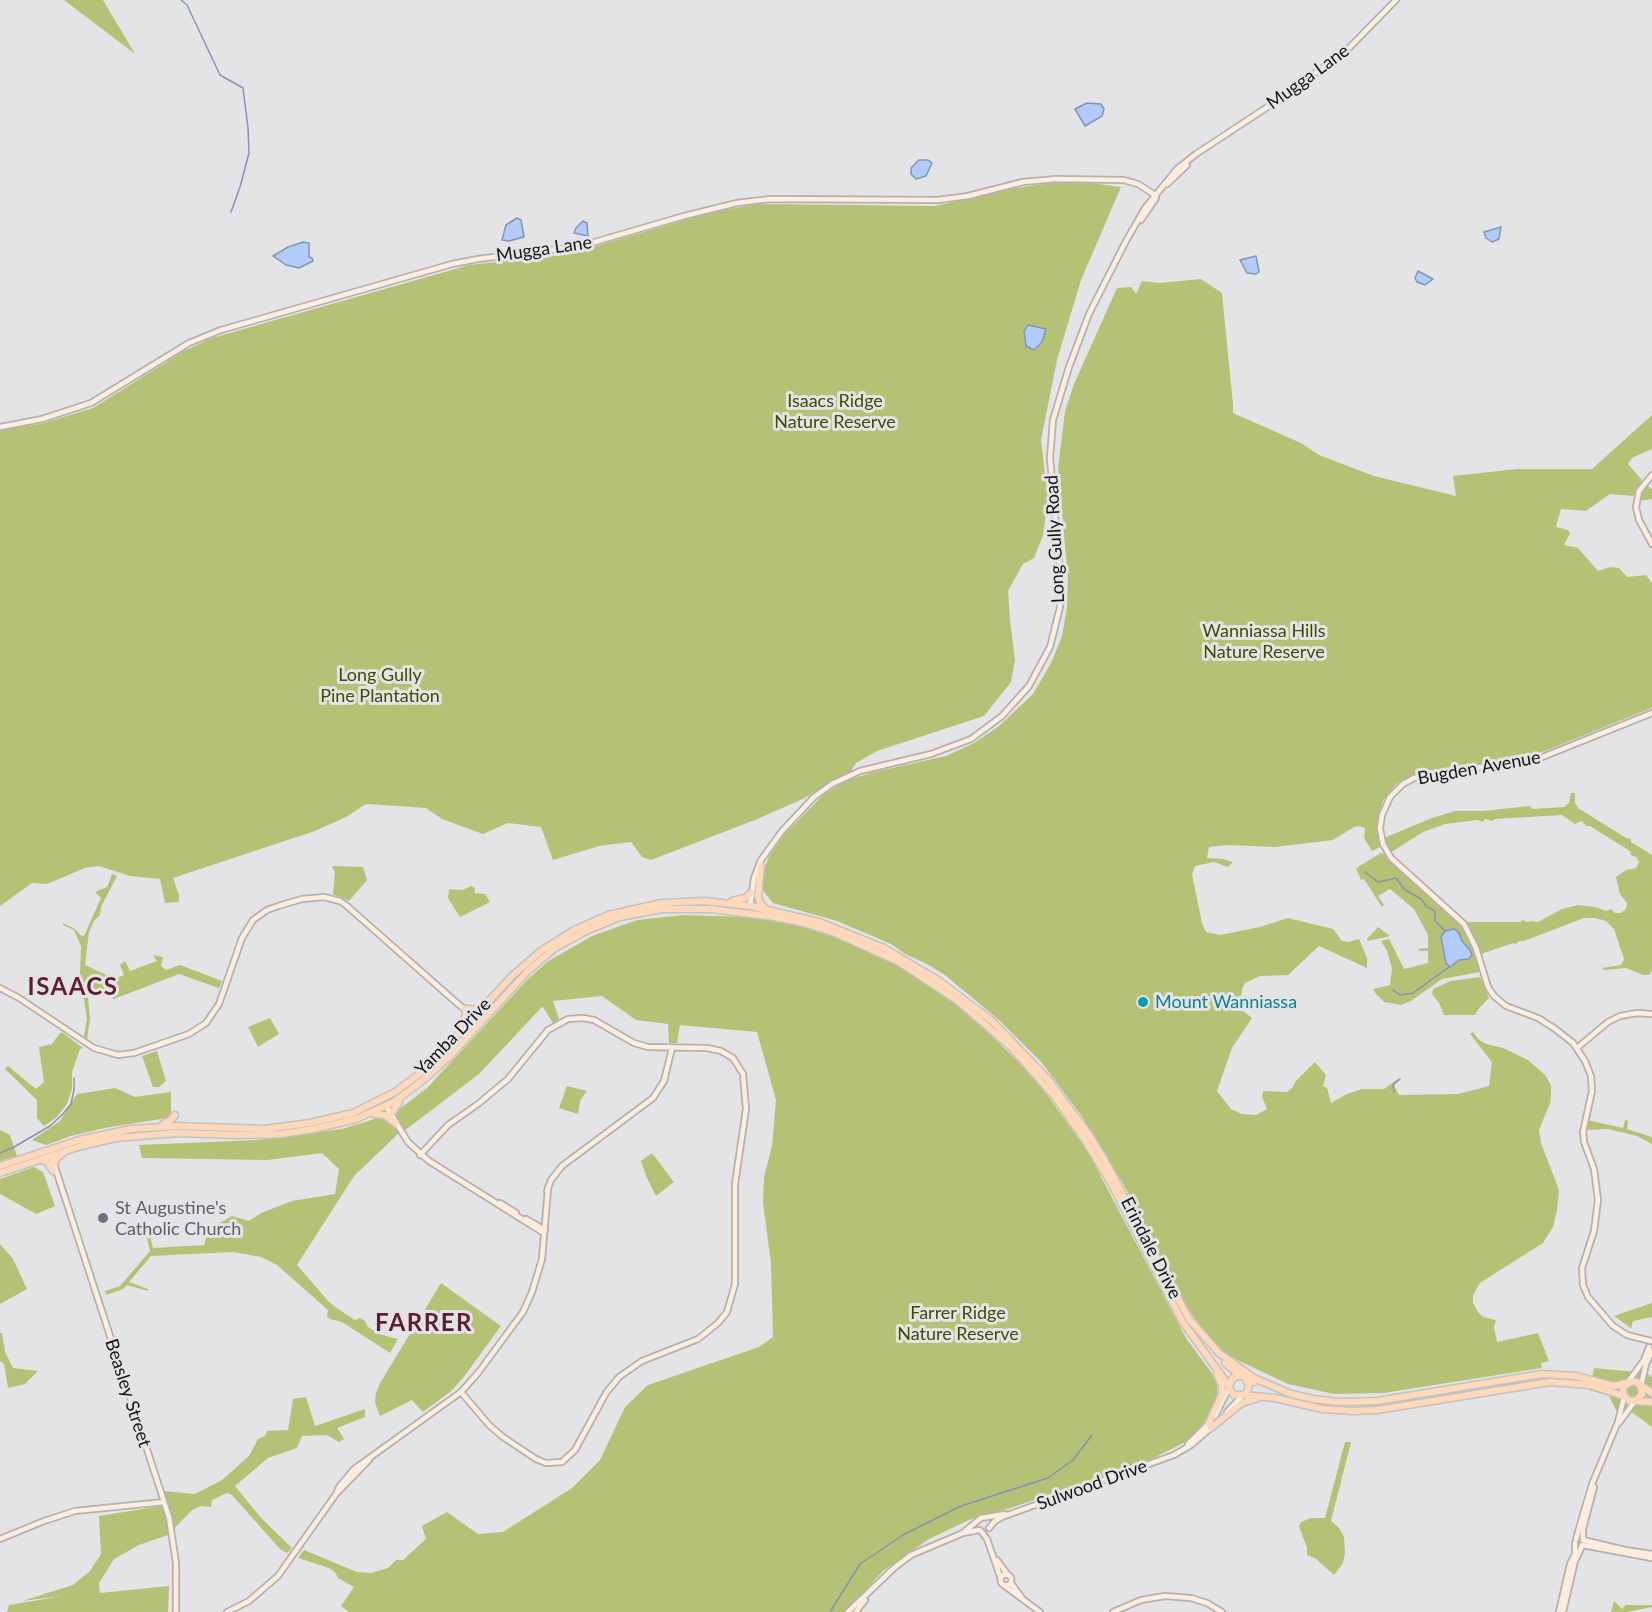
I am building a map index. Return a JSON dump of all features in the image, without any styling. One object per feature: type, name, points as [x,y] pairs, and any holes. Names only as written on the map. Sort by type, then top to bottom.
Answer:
[{"type":"main road","points":[[761,866],[759,896],[760,903],[765,908]]},
{"type":"main road","points":[[717,902],[740,900],[751,893]]},
{"type":"main road","name":"Yamba Drive","points":[[0,1173],[39,1160],[49,1153],[96,1136],[154,1127],[268,1135],[314,1129],[354,1115],[395,1092],[426,1069],[521,967],[568,933],[626,910],[717,902],[749,909]]},
{"type":"main road","name":"Yamba Drive","points":[[0,1166],[116,1138],[188,1127],[265,1129],[371,1113],[405,1095],[442,1065],[537,963],[576,935],[620,917],[676,906],[749,909]]},
{"type":"main road","name":"Erindale Drive","points":[[749,909],[765,908],[828,925],[890,951],[950,987],[1002,1031],[1053,1086],[1090,1136],[1110,1170],[1175,1303],[1211,1346],[1229,1362],[1254,1378],[1281,1390],[1324,1401],[1354,1402],[1377,1401],[1532,1375],[1566,1375],[1614,1386],[1627,1383]]},
{"type":"main road","name":"Erindale Drive","points":[[749,909],[800,922],[867,946],[919,974],[968,1008],[1012,1048],[1056,1097],[1090,1147],[1192,1336],[1229,1387]]},
{"type":"main road","points":[[474,1030],[473,1018],[481,1017],[493,1008]]},
{"type":"main road","points":[[453,1041],[464,1023],[465,1011],[480,1010]]},
{"type":"main road","points":[[354,1115],[378,1104],[387,1106],[395,1092]]},
{"type":"main road","points":[[392,1113],[405,1095]]},
{"type":"main road","points":[[371,1113],[385,1115],[395,1123]]},
{"type":"main road","points":[[154,1127],[168,1123],[176,1115],[188,1127]]},
{"type":"main road","points":[[39,1160],[53,1167],[56,1159],[70,1149]]},
{"type":"main road","points":[[1195,1328],[1204,1343],[1248,1381],[1249,1388],[1243,1395]]},
{"type":"main road","points":[[1209,1359],[1219,1377],[1222,1394],[1210,1426]]},
{"type":"main road","points":[[1377,1401],[1355,1404],[1313,1402],[1282,1394],[1243,1377],[1231,1379],[1229,1387],[1234,1395],[1261,1396],[1330,1410],[1364,1411],[1538,1383],[1563,1382],[1590,1384],[1630,1401],[1652,1402]]},
{"type":"main road","points":[[1624,1397],[1622,1389],[1627,1383],[1636,1382],[1652,1393]]},
{"type":"main road","points":[[1636,1401],[1641,1396],[1641,1387]]},
{"type":"main road","points":[[1210,1426],[1246,1401],[1258,1398],[1286,1401]]},
{"type":"street","name":"Mugga Lane","points":[[1155,197],[1177,169],[1347,51],[1396,0]]},
{"type":"street","name":"Mugga Lane","points":[[1155,197],[1178,173],[1212,144]]},
{"type":"street","name":"Mugga Lane","points":[[0,427],[42,419],[91,403],[184,346],[215,332],[465,261],[581,246],[697,212],[753,200],[938,200],[1038,180],[1129,181],[1155,197]]},
{"type":"street","points":[[1145,208],[1149,198],[1146,190],[1154,191],[1161,188]]},
{"type":"street","name":"Long Gully Road","points":[[749,909],[756,872],[766,853],[814,797],[831,784],[860,771],[948,748],[983,731],[1002,716],[1029,686],[1043,662],[1054,635],[1060,607],[1061,587],[1050,458],[1051,430],[1089,314],[1145,208],[1155,197]]},
{"type":"street","name":"Long Gully Road","points":[[1119,257],[1155,197]]},
{"type":"street","points":[[1652,475],[1640,491],[1636,507],[1639,520],[1652,544]]},
{"type":"street","name":"Bugden Avenue","points":[[1651,1346],[1613,1326],[1588,1297],[1583,1285],[1582,1268],[1594,1231],[1598,1194],[1594,1169],[1584,1142],[1583,1132],[1585,1116],[1591,1100],[1591,1079],[1585,1060],[1577,1048],[1545,1022],[1506,1006],[1494,996],[1488,987],[1479,955],[1468,931],[1458,919],[1396,864],[1387,852],[1381,836],[1381,823],[1384,809],[1393,793],[1403,783],[1422,776],[1551,755],[1652,713]]},
{"type":"street","name":"Long Gully Road","points":[[749,909],[766,853]]},
{"type":"street","points":[[0,988],[19,998],[88,1045],[111,1054],[134,1053],[189,1034],[201,1028],[212,1016],[219,1004],[242,938],[260,914],[278,906],[313,897],[331,898],[340,901],[473,1018]]},
{"type":"street","points":[[1577,1048],[1608,1022],[1620,1016],[1637,1013],[1652,1014]]},
{"type":"street","points":[[420,1155],[448,1125],[503,1083],[545,1033],[561,1021],[589,1019],[634,1043],[648,1047],[707,1048],[720,1051],[733,1058],[743,1074],[746,1109],[735,1184],[735,1284],[727,1312],[712,1329],[698,1339],[642,1361],[618,1377],[606,1393],[575,1450],[562,1462],[552,1463],[536,1459],[503,1437],[489,1425],[461,1392]]},
{"type":"street","points":[[227,1612],[249,1601],[278,1576],[336,1494],[373,1456],[461,1392],[486,1363],[528,1302],[540,1270],[548,1189],[551,1180],[562,1166],[653,1098],[664,1081],[672,1048]]},
{"type":"street","points":[[387,1106],[395,1123],[420,1155],[543,1231]]},
{"type":"street","points":[[387,1106],[395,1123]]},
{"type":"street","name":"Beasley Street","points":[[49,1153],[169,1517],[176,1563],[176,1612]]},
{"type":"street","points":[[1627,1383],[1651,1346]]},
{"type":"street","points":[[1641,1387],[1651,1346]]},
{"type":"street","name":"Sulwood Drive","points":[[1210,1426],[1229,1387]]},
{"type":"street","name":"Sulwood Drive","points":[[963,1533],[979,1519],[1012,1513],[1050,1501],[1171,1456],[1191,1446],[1243,1395]]},
{"type":"street","points":[[1561,1612],[1576,1541],[1598,1473],[1618,1422],[1624,1397]]},
{"type":"street","points":[[1561,1612],[1575,1561],[1583,1543],[1583,1529],[1598,1473],[1619,1424],[1636,1401]]},
{"type":"street","points":[[0,1539],[75,1511],[164,1502]]},
{"type":"street","name":"Sulwood Drive","points":[[848,1612],[894,1568],[911,1556],[963,1533],[989,1527],[1012,1513]]},
{"type":"street","points":[[985,1518],[988,1520],[990,1537],[998,1560],[1012,1578],[1011,1583],[1023,1600]]},
{"type":"street","points":[[977,1522],[987,1539],[1001,1583],[1040,1612]]},
{"type":"street","points":[[1576,1541],[1580,1538],[1583,1543],[1652,1556]]},
{"type":"street","points":[[1001,1578],[1008,1575]]},
{"type":"street","points":[[1005,1586],[1011,1583]]},
{"type":"street","name":"Sulwood Drive","points":[[856,1612],[867,1595]]},
{"type":"street","points":[[1113,1612],[1141,1600],[1166,1596],[1191,1598],[1222,1612]]},
{"type":"green space","points":[[64,0],[103,0],[135,54]]},
{"type":"green space","name":"Isaacs Ridge Nature Reserve","points":[[1052,183],[1091,183],[1121,187],[1081,280],[1057,360],[1041,440],[1048,499],[1043,535],[1034,558],[1023,564],[1008,591],[1015,660],[1011,682],[984,716],[877,751],[856,763],[851,771],[805,798],[651,860],[642,857],[631,842],[599,846],[553,860],[541,827],[508,823],[483,834],[442,819],[426,808],[366,804],[346,817],[315,831],[173,878],[179,902],[165,903],[160,879],[130,876],[99,866],[85,868],[47,884],[32,883],[0,906],[0,430],[40,424],[93,408],[184,351],[212,338],[469,265],[569,254],[712,212],[759,204],[935,206],[1016,188]]},
{"type":"green space","name":"Wanniassa Hills Nature Reserve","points":[[1201,279],[1222,293],[1233,413],[1301,443],[1319,455],[1374,476],[1456,496],[1453,476],[1517,469],[1592,469],[1652,415],[1652,449],[1632,458],[1628,464],[1642,480],[1634,496],[1610,494],[1586,511],[1561,509],[1556,527],[1568,530],[1570,533],[1564,545],[1578,548],[1598,571],[1610,567],[1619,568],[1627,577],[1646,575],[1652,583],[1652,708],[1545,751],[1519,758],[1416,773],[1396,784],[1383,801],[1377,823],[1380,847],[1372,851],[1364,838],[1365,828],[1359,826],[1333,840],[1275,847],[1228,845],[1209,847],[1207,858],[1233,862],[1228,867],[1214,862],[1195,866],[1192,874],[1206,932],[1220,935],[1260,927],[1288,918],[1333,929],[1342,941],[1359,939],[1367,958],[1367,968],[1319,946],[1288,975],[1260,976],[1245,983],[1240,1005],[1243,1011],[1252,1018],[1232,1048],[1217,1091],[1231,1109],[1242,1114],[1256,1115],[1267,1109],[1262,1097],[1263,1091],[1287,1092],[1315,1062],[1326,1075],[1323,1086],[1327,1088],[1331,1103],[1362,1089],[1384,1089],[1399,1078],[1394,1085],[1399,1095],[1458,1094],[1489,1086],[1492,1062],[1470,1034],[1473,1032],[1486,1044],[1503,1048],[1528,1060],[1545,1075],[1551,1085],[1551,1095],[1539,1130],[1541,1143],[1559,1190],[1553,1227],[1543,1243],[1480,1283],[1473,1295],[1473,1303],[1478,1312],[1483,1317],[1496,1320],[1494,1327],[1497,1342],[1538,1333],[1549,1361],[1541,1363],[1542,1368],[1384,1393],[1334,1394],[1288,1384],[1233,1358],[1213,1344],[1186,1306],[1125,1187],[1081,1115],[1042,1063],[1000,1021],[945,975],[891,944],[837,921],[773,903],[761,884],[769,856],[784,835],[823,795],[843,782],[870,773],[946,756],[974,743],[999,726],[1033,694],[1051,663],[1062,636],[1067,607],[1068,579],[1058,469],[1065,411],[1074,384],[1117,288],[1131,287],[1136,294],[1142,281],[1159,283]]},
{"type":"green space","points":[[1645,484],[1652,489],[1652,499],[1638,501]]},
{"type":"green space","points":[[1571,793],[1575,793],[1575,803],[1578,808],[1631,839],[1631,842],[1652,855],[1652,971],[1649,975],[1626,968],[1604,970],[1602,968],[1621,965],[1624,959],[1614,929],[1606,921],[1584,918],[1516,944],[1481,954],[1464,922],[1520,922],[1523,920],[1538,922],[1562,909],[1578,905],[1606,911],[1611,909],[1615,913],[1621,913],[1626,909],[1627,903],[1620,894],[1616,877],[1626,870],[1636,868],[1639,862],[1630,851],[1590,826],[1586,826],[1582,821],[1575,824],[1562,815],[1492,821],[1486,819],[1482,822],[1478,820],[1445,824],[1423,832],[1390,853],[1384,838],[1455,811],[1483,811],[1530,806],[1532,809],[1564,807],[1569,803]]},
{"type":"green space","points":[[1381,853],[1385,854],[1393,864],[1442,905],[1457,921],[1473,945],[1480,972],[1442,979],[1411,1001],[1401,1005],[1384,1002],[1376,994],[1373,989],[1390,985],[1392,968],[1381,941],[1389,939],[1404,969],[1428,963],[1428,951],[1417,949],[1428,948],[1428,935],[1414,909],[1390,889],[1378,896],[1384,905],[1382,907],[1364,879],[1361,880],[1356,868]]},
{"type":"green space","points":[[332,866],[363,867],[367,880],[349,901],[333,894],[335,872]]},
{"type":"green space","points":[[112,874],[117,876],[101,907],[100,915],[89,932],[85,965],[115,979],[124,975],[120,965],[125,961],[130,971],[157,961],[153,955],[163,957],[161,966],[166,970],[180,965],[222,981],[219,988],[179,974],[114,999],[87,987],[90,1019],[87,1039],[84,1036],[87,1019],[80,975],[81,946],[74,930],[63,923],[84,936],[101,898],[95,892],[107,887]]},
{"type":"green space","points":[[471,886],[475,888],[474,893],[485,894],[490,902],[460,917],[448,898],[449,889],[463,890]]},
{"type":"green space","name":"Farrer Ridge Nature Reserve","points":[[683,915],[745,917],[780,922],[838,938],[906,969],[956,1003],[980,1025],[1026,1069],[1088,1152],[1186,1338],[1217,1384],[1214,1408],[1207,1419],[1185,1442],[1156,1457],[1108,1476],[969,1520],[929,1539],[883,1571],[845,1612],[349,1612],[341,1606],[354,1587],[338,1578],[329,1568],[298,1558],[304,1550],[357,1572],[371,1573],[388,1568],[396,1560],[403,1560],[426,1539],[422,1526],[447,1512],[478,1534],[503,1532],[572,1488],[600,1460],[625,1407],[648,1385],[759,1347],[773,1337],[771,1264],[763,1202],[764,1177],[772,1146],[776,1100],[757,1032],[680,1025],[677,1043],[669,1043],[668,1024],[636,1020],[602,996],[553,1001],[559,1019],[553,1023],[543,1007],[541,1008],[479,1074],[408,1128],[404,1130],[394,1113],[427,1088],[527,980],[547,962],[592,936],[617,927],[638,920]]},
{"type":"green space","points":[[1378,927],[1390,936],[1368,941],[1367,939]]},
{"type":"green space","points":[[1480,977],[1489,998],[1475,1015],[1444,1015],[1432,994],[1433,989],[1451,981]]},
{"type":"green space","points":[[270,1018],[279,1034],[258,1047],[248,1027]]},
{"type":"green space","points":[[60,1033],[83,1048],[80,1049],[72,1072],[72,1089],[67,1104],[57,1117],[44,1126],[37,1118],[37,1100],[5,1069],[8,1066],[36,1089],[44,1082],[39,1047],[52,1044]]},
{"type":"green space","points":[[157,1051],[166,1081],[159,1087],[153,1087],[142,1056]]},
{"type":"green space","points":[[567,1086],[587,1091],[580,1101],[578,1114],[559,1108]]},
{"type":"green space","points":[[115,1088],[135,1097],[171,1092],[171,1112],[167,1118],[105,1128],[46,1145],[32,1140],[60,1121],[77,1094]]},
{"type":"green space","points":[[381,1117],[399,1133],[354,1176],[297,1265],[329,1302],[338,1309],[355,1320],[360,1318],[365,1321],[368,1327],[379,1334],[398,1339],[390,1353],[342,1322],[330,1319],[327,1316],[328,1310],[277,1265],[261,1257],[233,1252],[151,1256],[129,1282],[148,1289],[148,1291],[127,1285],[123,1289],[106,1295],[105,1291],[120,1286],[150,1251],[146,1233],[149,1231],[153,1248],[204,1245],[209,1229],[232,1216],[249,1221],[261,1213],[292,1201],[335,1194],[339,1169],[322,1153],[268,1160],[142,1158],[139,1145],[257,1140],[342,1129]]},
{"type":"green space","points":[[1587,1120],[1623,1128],[1625,1120],[1628,1121],[1627,1129],[1652,1137],[1652,1144],[1637,1136],[1608,1129],[1586,1130]]},
{"type":"green space","points":[[0,1130],[10,1135],[17,1156],[0,1161]]},
{"type":"green space","points":[[652,1153],[674,1182],[656,1196],[641,1161]]},
{"type":"green space","points":[[34,1167],[43,1172],[55,1206],[36,1214],[0,1194],[0,1179]]},
{"type":"green space","points":[[0,1244],[13,1259],[27,1289],[0,1304]]},
{"type":"green space","points":[[441,1283],[501,1326],[450,1392],[423,1412],[412,1400],[380,1416],[375,1403],[380,1383]]},
{"type":"green space","points":[[1652,1303],[1652,1317],[1633,1321],[1631,1328],[1614,1316]]},
{"type":"green space","points":[[0,1333],[2,1333],[5,1352],[13,1368],[38,1371],[25,1384],[8,1388],[4,1364],[0,1361]]},
{"type":"green space","points":[[1594,1368],[1646,1373],[1652,1377],[1652,1427],[1633,1413],[1616,1410],[1609,1396],[1589,1390]]},
{"type":"green space","points":[[306,1397],[315,1426],[365,1409],[365,1417],[337,1428],[344,1439],[339,1442],[327,1435],[302,1436],[297,1448],[268,1458],[235,1486],[262,1519],[292,1548],[288,1553],[281,1550],[232,1495],[227,1493],[212,1500],[211,1507],[201,1506],[192,1510],[168,1535],[139,1545],[114,1559],[99,1583],[100,1593],[169,1586],[168,1612],[7,1612],[9,1605],[62,1596],[22,1601],[73,1585],[90,1571],[101,1554],[99,1516],[167,1505],[164,1491],[195,1494],[222,1480],[249,1456],[258,1439],[265,1436],[267,1431],[288,1430],[293,1399]]},
{"type":"green space","points":[[1345,1442],[1351,1442],[1331,1521],[1344,1537],[1345,1553],[1343,1563],[1334,1575],[1315,1558],[1307,1555],[1307,1548],[1299,1526],[1301,1522],[1311,1518],[1325,1518]]},
{"type":"green space","points":[[1614,1601],[1622,1609],[1626,1605],[1652,1605],[1652,1607],[1627,1612],[1611,1612]]},
{"type":"water","points":[[1087,103],[1101,104],[1104,109],[1102,116],[1085,126],[1075,109]]},
{"type":"water","points":[[919,160],[928,160],[932,163],[926,176],[916,179],[911,174],[911,168]]},
{"type":"water","points":[[517,218],[521,220],[524,237],[509,241],[502,240],[506,225]]},
{"type":"water","points":[[583,221],[587,223],[588,236],[574,233]]},
{"type":"water","points":[[1501,227],[1499,239],[1492,242],[1486,238],[1484,232]]},
{"type":"water","points":[[303,242],[309,243],[309,257],[313,261],[299,268],[286,265],[273,256],[288,247]]},
{"type":"water","points":[[1256,256],[1259,272],[1247,273],[1240,260]]},
{"type":"water","points":[[1418,271],[1433,279],[1425,285],[1417,282],[1415,278]]},
{"type":"water","points":[[1028,325],[1046,329],[1042,342],[1034,350],[1026,346],[1024,331]]},
{"type":"water","points":[[1454,929],[1459,933],[1472,955],[1469,959],[1459,960],[1450,967],[1446,963],[1441,937],[1445,931]]},
{"type":"waterway","points":[[181,0],[187,5],[220,75],[243,88],[249,153],[231,212]]},
{"type":"waterway","points":[[1365,872],[1378,882],[1396,878],[1405,890],[1421,899],[1427,907],[1435,911],[1435,921],[1445,931]]},
{"type":"waterway","points":[[1393,990],[1400,995],[1413,993],[1449,967]]},
{"type":"waterway","points":[[0,1153],[50,1126],[63,1114],[71,1104],[74,1078]]},
{"type":"waterway","points":[[1394,1092],[1393,1085],[1400,1079]]},
{"type":"waterway","points":[[830,1612],[860,1564],[903,1535],[961,1506],[1048,1478],[1073,1460],[1092,1435]]},
{"type":"place","name":"Mount Wanniassa","points":[[1143,1002]]},
{"type":"place","name":"St Augustine's Catholic Church","points":[[103,1218]]},
{"type":"district","name":"ISAACS","points":[[73,987]]},
{"type":"district","name":"FARRER","points":[[424,1323]]},
{"type":"park label","name":"Long Gully Pine Plantation","points":[[380,685]]}]
